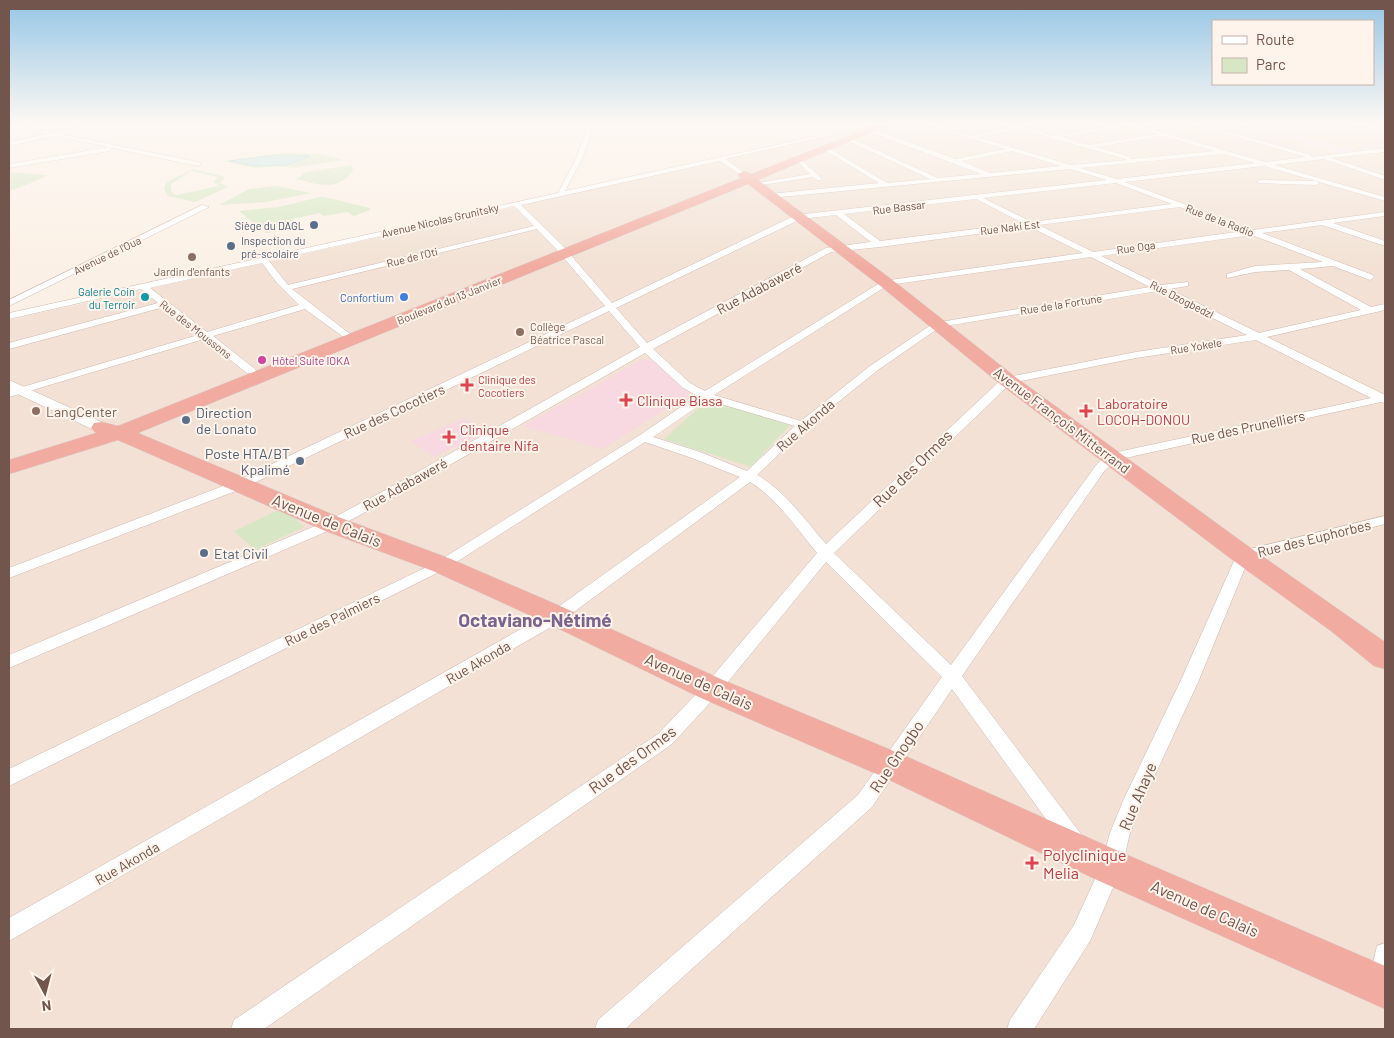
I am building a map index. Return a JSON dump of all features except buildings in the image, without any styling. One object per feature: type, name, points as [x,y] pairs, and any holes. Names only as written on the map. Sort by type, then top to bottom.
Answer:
[{"type":"highway","name":"Boulevard du 13 Janvier","points":[[755,183],[774,172]]},
{"type":"highway","name":"Boulevard du 13 Janvier","points":[[9,458],[110,430],[345,334],[561,251],[755,183],[777,172]]},
{"type":"highway","name":"Avenue François Mitterrand","points":[[755,183],[886,283],[1007,380],[1242,556],[1341,624],[1385,658]]},
{"type":"highway","name":"Boulevard du 13 Janvier","points":[[9,467],[110,430],[561,251]]},
{"type":"highway","name":"Avenue de Calais","points":[[110,430],[332,524],[442,565],[557,616],[712,689],[891,765],[1083,854],[1382,987]]},
{"type":"street","points":[[562,192],[572,172]]},
{"type":"street","name":"Avenue Nicolas Grunitsky","points":[[9,316],[653,172]]},
{"type":"street","points":[[740,172],[755,183],[834,190],[1014,172]]},
{"type":"street","points":[[812,172],[834,190]]},
{"type":"street","points":[[865,172],[886,185]]},
{"type":"street","points":[[921,172],[937,180]]},
{"type":"street","points":[[982,172],[988,175]]},
{"type":"street","name":"Rue de la Radio","points":[[1088,172],[1115,180],[1370,277]]},
{"type":"street","name":"Rue Bassar","points":[[799,217],[839,214],[1187,172]]},
{"type":"street","points":[[1295,172],[1385,199]]},
{"type":"street","points":[[1369,172],[1385,178]]},
{"type":"street","points":[[755,183],[815,175]]},
{"type":"street","points":[[1260,182],[1334,184]]},
{"type":"street","name":"Rue Dzogbedzl","points":[[978,198],[1384,399]]},
{"type":"street","points":[[515,202],[561,251],[646,348],[686,385],[705,396],[803,425]]},
{"type":"street","name":"Rue Naki Est","points":[[838,248],[1181,205]]},
{"type":"street","name":"Avenue de l'Oua","points":[[9,294],[192,206]]},
{"type":"street","name":"Avenue de l'Oua","points":[[9,303],[205,207]]},
{"type":"street","points":[[839,214],[880,244]]},
{"type":"street","name":"Rue Oga","points":[[886,283],[1385,214]]},
{"type":"street","name":"Rue des Cocotiers","points":[[9,573],[241,484],[799,217]]},
{"type":"street","points":[[1322,222],[1385,244]]},
{"type":"street","name":"Rue de l'Oti","points":[[286,288],[538,227]]},
{"type":"street","name":"Rue Adabaweré","points":[[9,662],[332,524],[387,495],[646,348],[829,250],[838,248]]},
{"type":"street","points":[[264,258],[272,274],[304,306],[345,334]]},
{"type":"street","points":[[1230,276],[1255,269],[1293,268],[1334,263]]},
{"type":"street","points":[[1293,268],[1369,310]]},
{"type":"street","name":"Rue des Palmiers","points":[[9,778],[442,565],[644,438],[705,396],[886,283]]},
{"type":"street","name":"Rue de la Fortune","points":[[937,325],[1185,284]]},
{"type":"street","name":"Rue des Moussons","points":[[142,286],[251,371]]},
{"type":"street","points":[[9,346],[166,304]]},
{"type":"street","points":[[13,389],[304,306]]},
{"type":"street","name":"Rue Yokele","points":[[1007,380],[1136,355],[1256,337],[1385,307]]},
{"type":"street","name":"Rue Akonda","points":[[9,930],[557,616],[749,476],[803,425],[874,368],[937,325]]},
{"type":"street","name":"Rue des Ormes","points":[[243,1029],[665,739],[712,689],[825,554],[1007,380]]},
{"type":"street","name":"Avenue de Calais","points":[[13,389],[110,430]]},
{"type":"street","name":"Rue des Prunelliers","points":[[1112,457],[1384,399]]},
{"type":"street","points":[[644,438],[696,455],[749,476],[763,484],[791,512],[825,554],[952,676],[1083,854]]},
{"type":"street","name":"Rue Gnogbo","points":[[608,1029],[865,801],[880,783],[907,738],[1042,548],[1101,467],[1112,457]]},
{"type":"street","name":"Rue des Euphorbes","points":[[1242,556],[1385,520]]},
{"type":"street","name":"Rue Ahaye","points":[[1019,1029],[1032,1013],[1082,933],[1112,867],[1120,833],[1133,801],[1190,680],[1242,556]]},
{"type":"street","points":[[1382,987],[1385,954]]},
{"type":"shaded area","points":[[666,172],[1385,172],[1385,1029],[9,1029],[9,320]]},
{"type":"shaded area","name":"Clinique Biasa","points":[[644,359],[658,362],[691,395],[673,404],[603,449],[523,426]]},
{"type":"shaded area","name":"Clinique dentaire Nifa","points":[[464,418],[487,432],[433,457],[411,441]]},
{"type":"green space","points":[[9,172],[48,175],[26,185],[9,191]]},
{"type":"green space","points":[[186,172],[189,172],[171,184],[171,192],[176,195],[219,186],[214,182],[218,177],[197,172],[207,172],[225,177],[220,183],[228,187],[195,202],[168,196],[164,189],[167,182]]},
{"type":"green space","points":[[351,172],[341,182],[327,185],[296,179],[302,176],[302,173]]},
{"type":"green space","points":[[276,186],[311,193],[266,202],[219,205],[249,189]]},
{"type":"green space","points":[[320,197],[370,208],[370,210],[354,216],[347,212],[323,216],[320,213],[292,219],[294,222],[271,228],[274,232],[266,233],[239,211],[278,207]]},
{"type":"green space","points":[[709,399],[792,423],[751,467],[664,439]]},
{"type":"green space","points":[[283,508],[304,527],[255,550],[234,531]]},
{"type":"place","name":"Siège du DAGL","points":[[314,225]]},
{"type":"place","name":"Inspection du pré-scolaire","points":[[231,246]]},
{"type":"place","name":"Jardin d'enfants","points":[[192,257]]},
{"type":"place","name":"Galerie Coin du Terroir","points":[[145,297]]},
{"type":"place","name":"Confortium","points":[[404,297]]},
{"type":"place","name":"Collège Béatrice Pascal","points":[[520,332]]},
{"type":"place","name":"Hôtel Suite IOKA","points":[[262,360]]},
{"type":"place","name":"Clinique des Cocotiers","points":[[467,385]]},
{"type":"place","name":"Clinique Biasa","points":[[626,400]]},
{"type":"place","name":"LangCenter","points":[[36,411]]},
{"type":"place","name":"Laboratoire LOCOH-DONOU","points":[[1086,411]]},
{"type":"place","name":"Direction de Lonato","points":[[186,420]]},
{"type":"place","name":"Clinique dentaire Nifa","points":[[449,437]]},
{"type":"place","name":"Poste HTA/BT Kpalimé","points":[[300,461]]},
{"type":"place","name":"Etat Civil","points":[[204,553]]},
{"type":"place","name":"Polyclinique Melia","points":[[1032,863]]},
{"type":"district","name":"Octaviano-Nétimé","points":[[535,619]]}]
